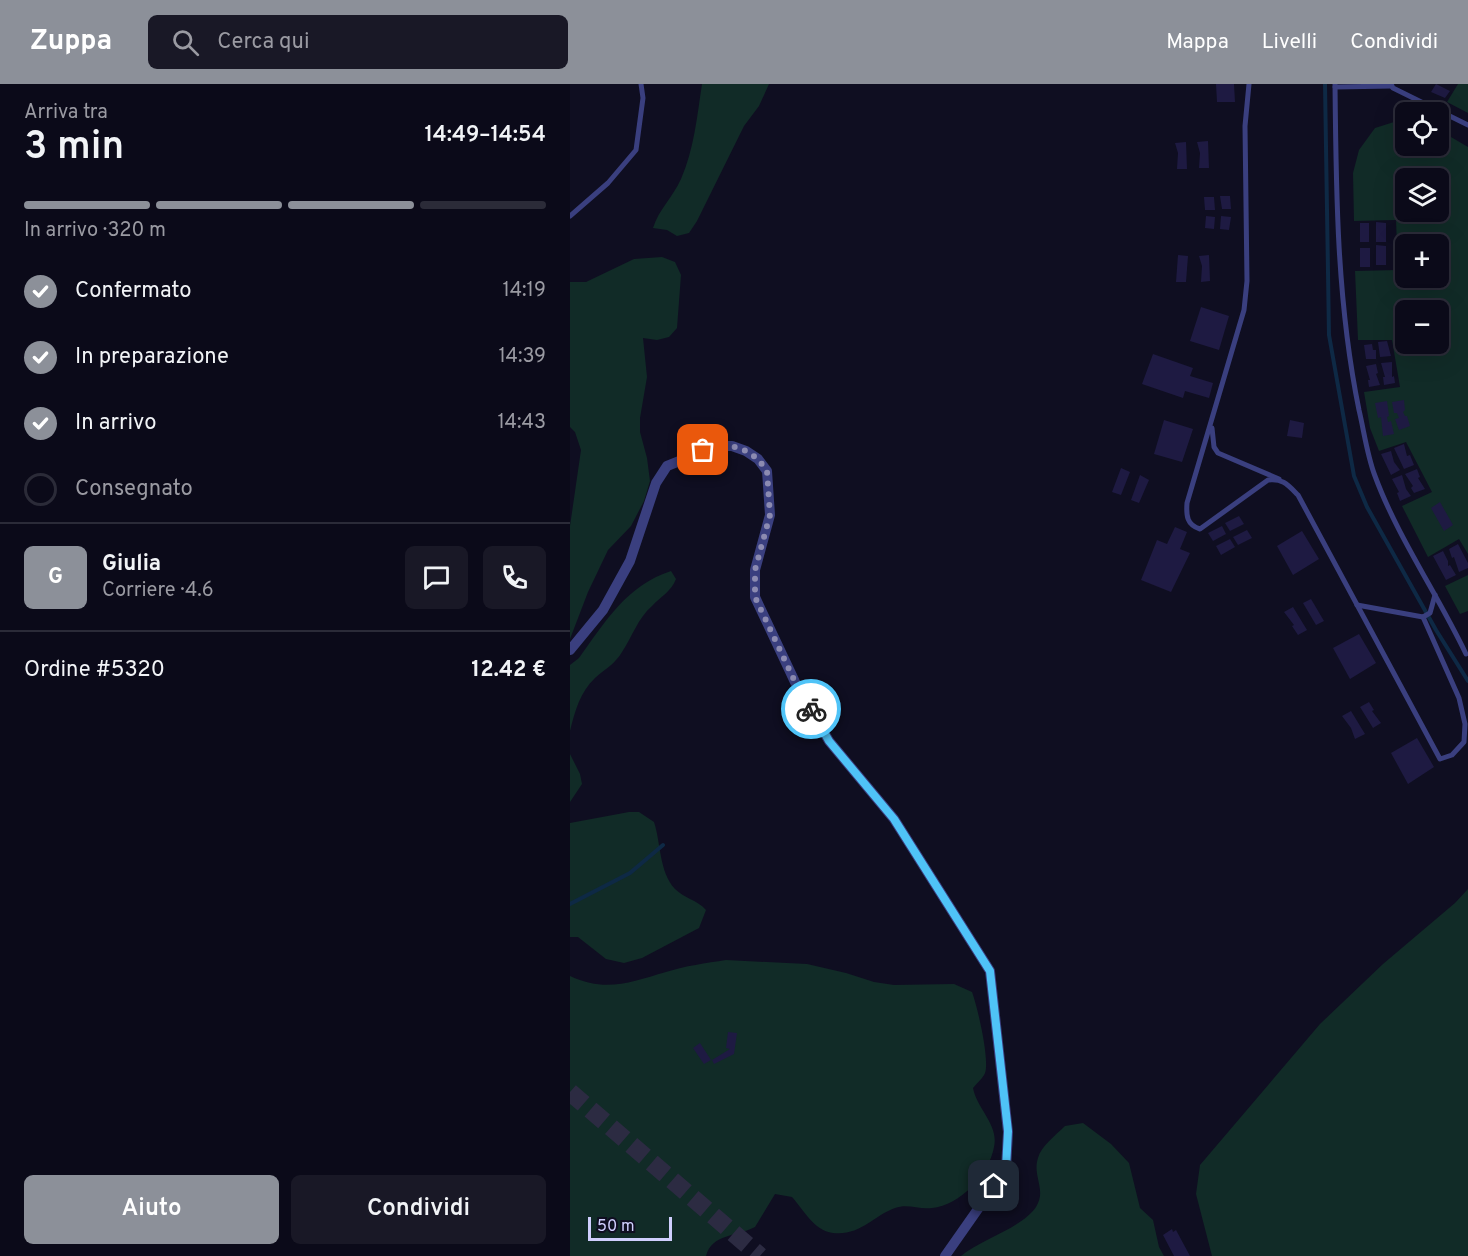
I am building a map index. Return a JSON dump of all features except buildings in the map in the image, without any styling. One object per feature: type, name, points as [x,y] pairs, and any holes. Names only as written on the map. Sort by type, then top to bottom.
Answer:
[{"type":"street","points":[[570,650],[603,610],[630,561],[656,483],[667,466],[717,446],[732,446],[758,459],[767,471],[770,515],[755,570],[755,597],[795,682],[829,741],[894,819],[990,971],[1008,1131],[1006,1168],[945,1256]]},
{"type":"lane","points":[[570,216],[608,183],[636,150],[643,98],[641,84]]},
{"type":"lane","points":[[1250,84],[1245,126],[1247,281],[1244,310],[1187,503],[1188,521],[1200,529],[1268,480],[1277,479],[1286,482]]},
{"type":"lane","points":[[1466,654],[1375,475],[1353,377],[1337,215],[1335,85],[1391,85],[1468,125]]},
{"type":"lane","points":[[1211,423],[1213,440],[1218,453],[1286,482],[1298,495],[1440,759],[1458,751],[1464,742],[1464,712],[1423,617]]},
{"type":"lane","points":[[1357,604],[1423,617],[1430,613],[1435,594]]},
{"type":"green space","points":[[702,84],[769,84],[759,106],[744,126],[697,221],[689,233],[677,236],[667,230],[653,228],[678,185],[685,168],[694,133]]},
{"type":"green space","points":[[1458,84],[1468,84],[1468,113],[1447,102]]},
{"type":"green space","points":[[1394,122],[1395,156],[1449,156],[1449,136],[1468,147],[1468,554],[1459,539],[1428,557],[1402,506],[1432,492],[1406,442],[1379,451],[1370,428],[1364,392],[1400,387],[1392,340],[1358,340],[1355,271],[1395,270],[1395,288],[1449,288],[1449,234],[1397,234],[1396,222],[1449,222],[1449,168],[1395,168],[1395,220],[1354,221],[1353,173],[1359,150],[1375,128]]},
{"type":"green space","points":[[662,257],[675,262],[681,275],[677,328],[669,337],[657,340],[643,338],[647,377],[640,432],[650,481],[644,501],[631,526],[608,550],[588,592],[570,639],[570,526],[581,450],[575,432],[570,427],[570,282],[586,282],[634,259]]},
{"type":"green space","points":[[671,571],[676,579],[671,587],[643,616],[616,660],[585,689],[570,731],[570,665],[579,658],[608,618],[629,595],[655,577]]},
{"type":"green space","points":[[1468,575],[1468,611],[1460,614],[1445,586]]},
{"type":"green space","points":[[570,754],[580,774],[582,784],[570,802]]},
{"type":"green space","points":[[639,812],[654,822],[663,866],[670,882],[675,889],[706,910],[699,928],[642,958],[624,963],[606,959],[578,937],[570,937],[570,823]]},
{"type":"green space","points":[[1468,889],[1468,1256],[1212,1256],[1196,1194],[1200,1165],[1320,1024],[1383,964],[1455,903]]},
{"type":"green space","points":[[726,960],[807,964],[874,982],[894,985],[954,984],[972,992],[986,1057],[985,1073],[973,1088],[991,1124],[995,1139],[991,1158],[972,1187],[963,1195],[942,1206],[895,1208],[859,1229],[843,1233],[833,1233],[820,1228],[792,1197],[775,1194],[755,1227],[713,1243],[706,1256],[570,1256],[570,976],[595,984],[618,984],[681,968]]},
{"type":"green space","points":[[1083,1123],[1111,1144],[1129,1163],[1140,1208],[1153,1220],[1159,1247],[1164,1256],[961,1256],[1011,1228],[1030,1214],[1039,1201],[1037,1165],[1042,1149],[1065,1126]]},
{"type":"waterway","points":[[1325,84],[1329,335],[1354,476],[1367,507],[1436,630],[1468,681]]},
{"type":"waterway","points":[[570,904],[630,873],[663,845]]},
{"type":"tunnel","points":[[570,1092],[760,1256]]},
{"type":"way so far","points":[[703,450],[717,446],[732,446],[758,459],[767,471],[770,515],[755,570],[755,597],[795,682],[811,709]]},
{"type":"route","points":[[811,709],[829,741],[894,819],[990,971],[1008,1131],[1006,1168],[994,1186]]}]
